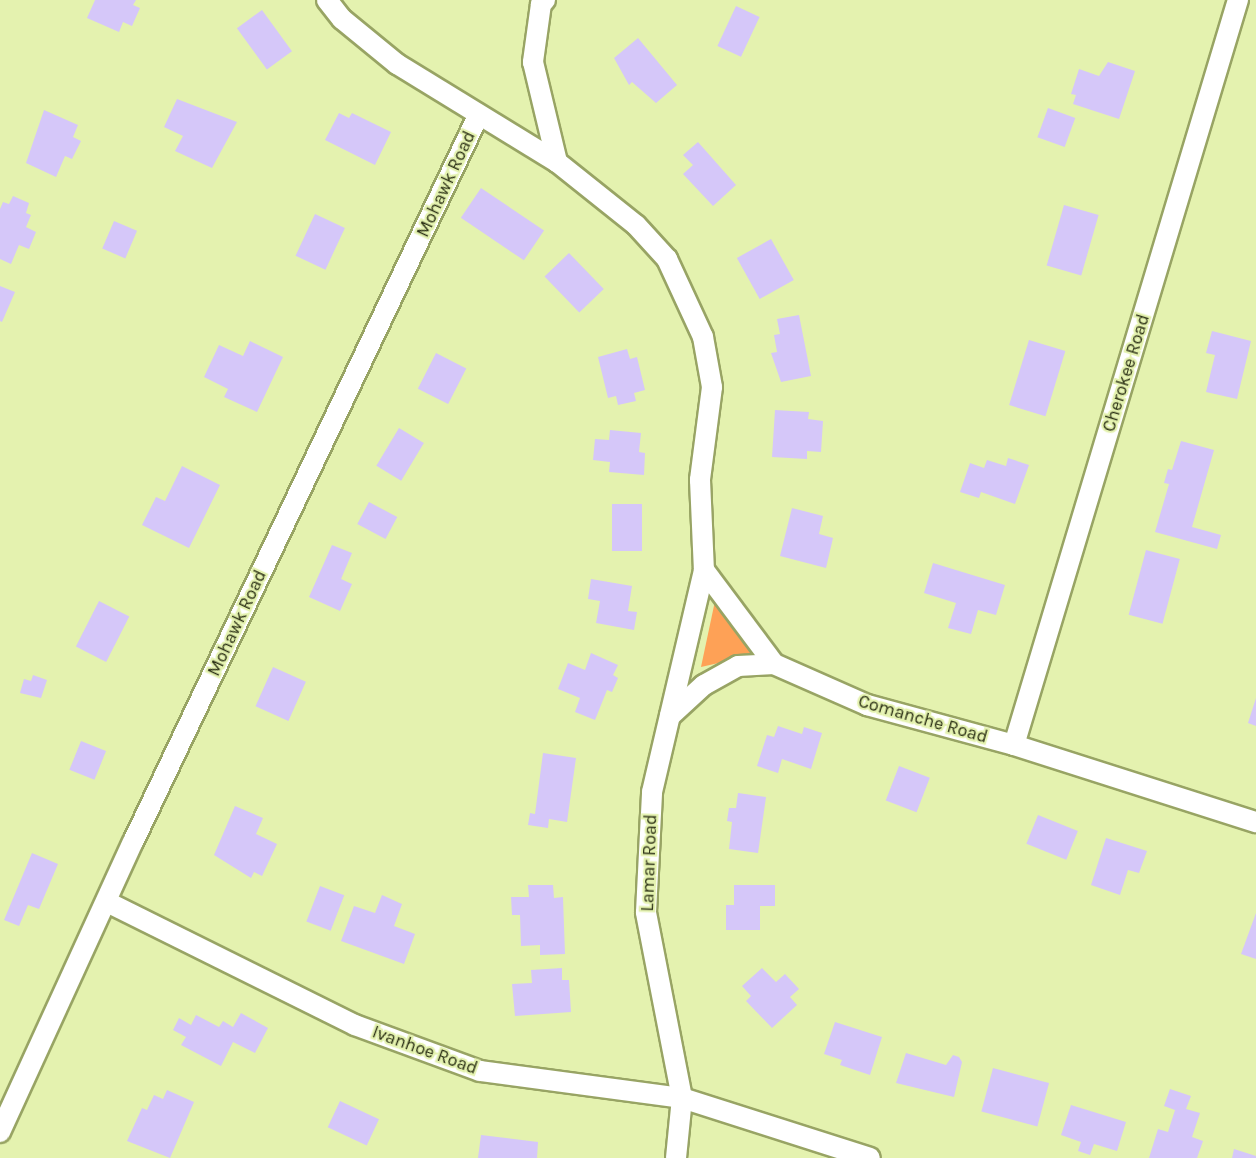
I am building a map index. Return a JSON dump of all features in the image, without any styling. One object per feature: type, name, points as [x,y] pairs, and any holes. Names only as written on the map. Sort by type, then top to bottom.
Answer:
[{"type":"street","points":[[327,0],[342,19],[397,64],[478,116],[557,162],[636,225],[667,259],[703,337],[712,387],[700,480],[704,570]]},
{"type":"street","points":[[545,0],[541,4],[533,62],[557,162]]},
{"type":"street","name":"Cherokee Road","points":[[1014,745],[1238,0]]},
{"type":"street","name":"Mohawk Road","points":[[0,1132],[478,116]]},
{"type":"street","name":"Comanche Road","points":[[704,570],[774,664],[867,705],[1014,745],[1256,822]]},
{"type":"street","name":"Lamar Road","points":[[676,1158],[682,1098],[646,912],[652,792],[704,570]]},
{"type":"street","points":[[670,717],[704,685],[738,666],[774,664]]},
{"type":"street","name":"Ivanhoe Road","points":[[107,902],[355,1025],[480,1071],[682,1098],[870,1158]]},
{"type":"shaded area","points":[[715,601],[758,654],[701,667]]},
{"type":"building","points":[[95,0],[136,0],[133,5],[140,8],[132,26],[123,22],[119,32],[87,18]]},
{"type":"building","points":[[736,6],[760,17],[741,57],[717,46]]},
{"type":"building","points":[[262,10],[292,51],[267,69],[237,28]]},
{"type":"building","points":[[638,38],[677,85],[656,103],[632,82],[629,85],[614,58]]},
{"type":"building","points":[[1108,62],[1135,71],[1119,119],[1073,104],[1076,95],[1071,94],[1079,69],[1099,76]]},
{"type":"building","points":[[177,99],[237,122],[212,168],[175,151],[183,136],[164,127]]},
{"type":"building","points":[[1048,108],[1075,118],[1065,147],[1037,137]]},
{"type":"building","points":[[44,110],[78,125],[73,137],[81,141],[72,159],[65,156],[56,177],[26,163]]},
{"type":"building","points":[[339,113],[349,118],[352,113],[391,132],[375,165],[325,140]]},
{"type":"building","points":[[698,142],[736,185],[713,206],[683,174],[693,165],[683,155]]},
{"type":"building","points":[[481,188],[544,230],[524,260],[461,218]]},
{"type":"building","points":[[13,196],[29,203],[26,213],[31,215],[26,227],[36,232],[29,249],[19,245],[11,264],[0,259],[0,209],[3,202],[9,204]]},
{"type":"building","points":[[1064,205],[1099,215],[1081,275],[1047,266]]},
{"type":"building","points":[[315,214],[345,228],[325,270],[296,256]]},
{"type":"building","points":[[114,221],[137,231],[125,258],[102,249]]},
{"type":"building","points":[[771,239],[794,280],[760,299],[737,258]]},
{"type":"building","points":[[569,253],[604,289],[579,313],[545,277]]},
{"type":"building","points":[[0,286],[15,292],[2,322],[0,321]]},
{"type":"building","points":[[799,315],[811,376],[781,382],[771,353],[777,352],[774,335],[780,334],[777,319]]},
{"type":"building","points":[[1212,331],[1251,341],[1237,399],[1206,392],[1215,355],[1206,353]]},
{"type":"building","points":[[1029,340],[1065,351],[1045,416],[1009,405]]},
{"type":"building","points":[[250,341],[283,357],[257,412],[224,397],[228,389],[204,377],[219,345],[243,356]]},
{"type":"building","points":[[627,349],[630,359],[637,357],[645,390],[634,393],[636,401],[618,405],[616,396],[608,398],[598,357]]},
{"type":"building","points":[[436,353],[466,368],[448,404],[418,389]]},
{"type":"building","points":[[775,410],[809,412],[808,419],[823,421],[821,452],[807,451],[807,459],[772,457]]},
{"type":"building","points":[[399,428],[424,443],[401,481],[376,466]]},
{"type":"building","points":[[610,430],[641,433],[639,452],[645,453],[644,475],[609,472],[610,462],[593,460],[595,439],[609,440]]},
{"type":"building","points":[[1181,441],[1214,450],[1192,527],[1221,535],[1217,549],[1155,532],[1169,484],[1164,483],[1168,469],[1172,470]]},
{"type":"building","points":[[1008,458],[1029,465],[1015,504],[981,492],[979,498],[960,492],[970,463],[984,468],[987,460],[1006,466]]},
{"type":"building","points":[[182,466],[220,485],[189,548],[142,525],[156,497],[165,501]]},
{"type":"building","points":[[369,502],[397,517],[386,539],[357,524]]},
{"type":"building","points":[[612,504],[642,504],[642,551],[612,551]]},
{"type":"building","points":[[792,508],[823,516],[819,534],[833,538],[826,568],[780,556]]},
{"type":"building","points":[[332,545],[352,553],[341,579],[352,584],[340,611],[309,597]]},
{"type":"building","points":[[1146,550],[1180,559],[1162,624],[1129,615]]},
{"type":"building","points":[[933,563],[1005,585],[996,615],[978,610],[971,634],[948,628],[956,603],[924,593]]},
{"type":"building","points":[[591,579],[632,586],[628,611],[637,612],[634,630],[596,623],[600,601],[588,599]]},
{"type":"building","points":[[99,601],[129,616],[106,662],[76,646]]},
{"type":"building","points":[[591,653],[618,665],[613,675],[618,678],[612,692],[607,690],[595,720],[575,712],[580,698],[558,689],[568,663],[585,670]]},
{"type":"building","points":[[273,667],[306,682],[288,721],[256,706]]},
{"type":"building","points":[[33,675],[47,680],[41,698],[20,693],[24,679],[31,681]]},
{"type":"building","points":[[1256,698],[1256,726],[1248,723]]},
{"type":"building","points":[[778,726],[802,734],[804,727],[822,733],[811,769],[782,759],[778,773],[757,766],[767,735],[774,737]]},
{"type":"building","points":[[81,741],[106,751],[94,780],[69,770]]},
{"type":"building","points":[[543,753],[576,758],[567,822],[549,819],[548,828],[528,825],[530,813],[535,814]]},
{"type":"building","points":[[899,766],[930,778],[917,812],[886,801]]},
{"type":"building","points":[[738,793],[766,797],[758,853],[729,849],[732,822],[727,821],[729,808],[736,808]]},
{"type":"building","points":[[235,806],[263,818],[256,834],[277,844],[262,876],[254,872],[251,878],[214,855]]},
{"type":"building","points":[[1038,815],[1078,831],[1066,860],[1026,844]]},
{"type":"building","points":[[1106,838],[1147,851],[1139,873],[1128,870],[1120,895],[1091,885]]},
{"type":"building","points":[[32,853],[58,864],[39,909],[28,905],[19,926],[4,920]]},
{"type":"building","points":[[528,885],[553,885],[554,898],[563,897],[565,954],[540,955],[540,945],[521,946],[520,915],[512,915],[511,897],[529,897]]},
{"type":"building","points":[[734,885],[775,885],[775,906],[760,906],[760,930],[726,930],[726,905],[734,905]]},
{"type":"building","points":[[320,886],[344,895],[331,931],[306,921]]},
{"type":"building","points":[[382,895],[402,904],[394,926],[415,934],[404,964],[341,941],[354,906],[375,913]]},
{"type":"building","points":[[1256,913],[1256,959],[1241,954]]},
{"type":"building","points":[[562,968],[562,980],[569,980],[571,1012],[515,1016],[512,984],[532,983],[531,970]]},
{"type":"building","points":[[762,968],[776,982],[785,974],[799,989],[790,997],[797,1005],[772,1028],[746,1001],[751,996],[742,986]]},
{"type":"building","points":[[241,1013],[268,1028],[255,1053],[233,1042],[221,1066],[181,1045],[186,1037],[173,1030],[179,1018],[191,1025],[196,1015],[219,1027],[223,1021],[233,1027]]},
{"type":"building","points":[[835,1022],[882,1037],[870,1075],[840,1065],[842,1060],[824,1054]]},
{"type":"building","points":[[906,1053],[946,1065],[953,1055],[959,1057],[962,1062],[954,1097],[896,1083]]},
{"type":"building","points":[[993,1068],[1049,1083],[1037,1126],[981,1111]]},
{"type":"building","points":[[1170,1089],[1191,1096],[1186,1109],[1200,1113],[1192,1137],[1203,1141],[1197,1158],[1149,1158],[1158,1129],[1168,1132],[1175,1110],[1164,1106]]},
{"type":"building","points":[[167,1090],[194,1102],[170,1158],[127,1141],[142,1108],[147,1110],[154,1095],[163,1099]]},
{"type":"building","points":[[340,1101],[379,1119],[367,1145],[328,1127]]},
{"type":"building","points":[[1071,1105],[1126,1122],[1117,1151],[1094,1144],[1090,1155],[1078,1151],[1081,1142],[1061,1135]]},
{"type":"building","points":[[481,1135],[538,1142],[537,1158],[478,1158]]},
{"type":"building","points":[[1234,1149],[1256,1156],[1256,1158],[1232,1158]]}]
